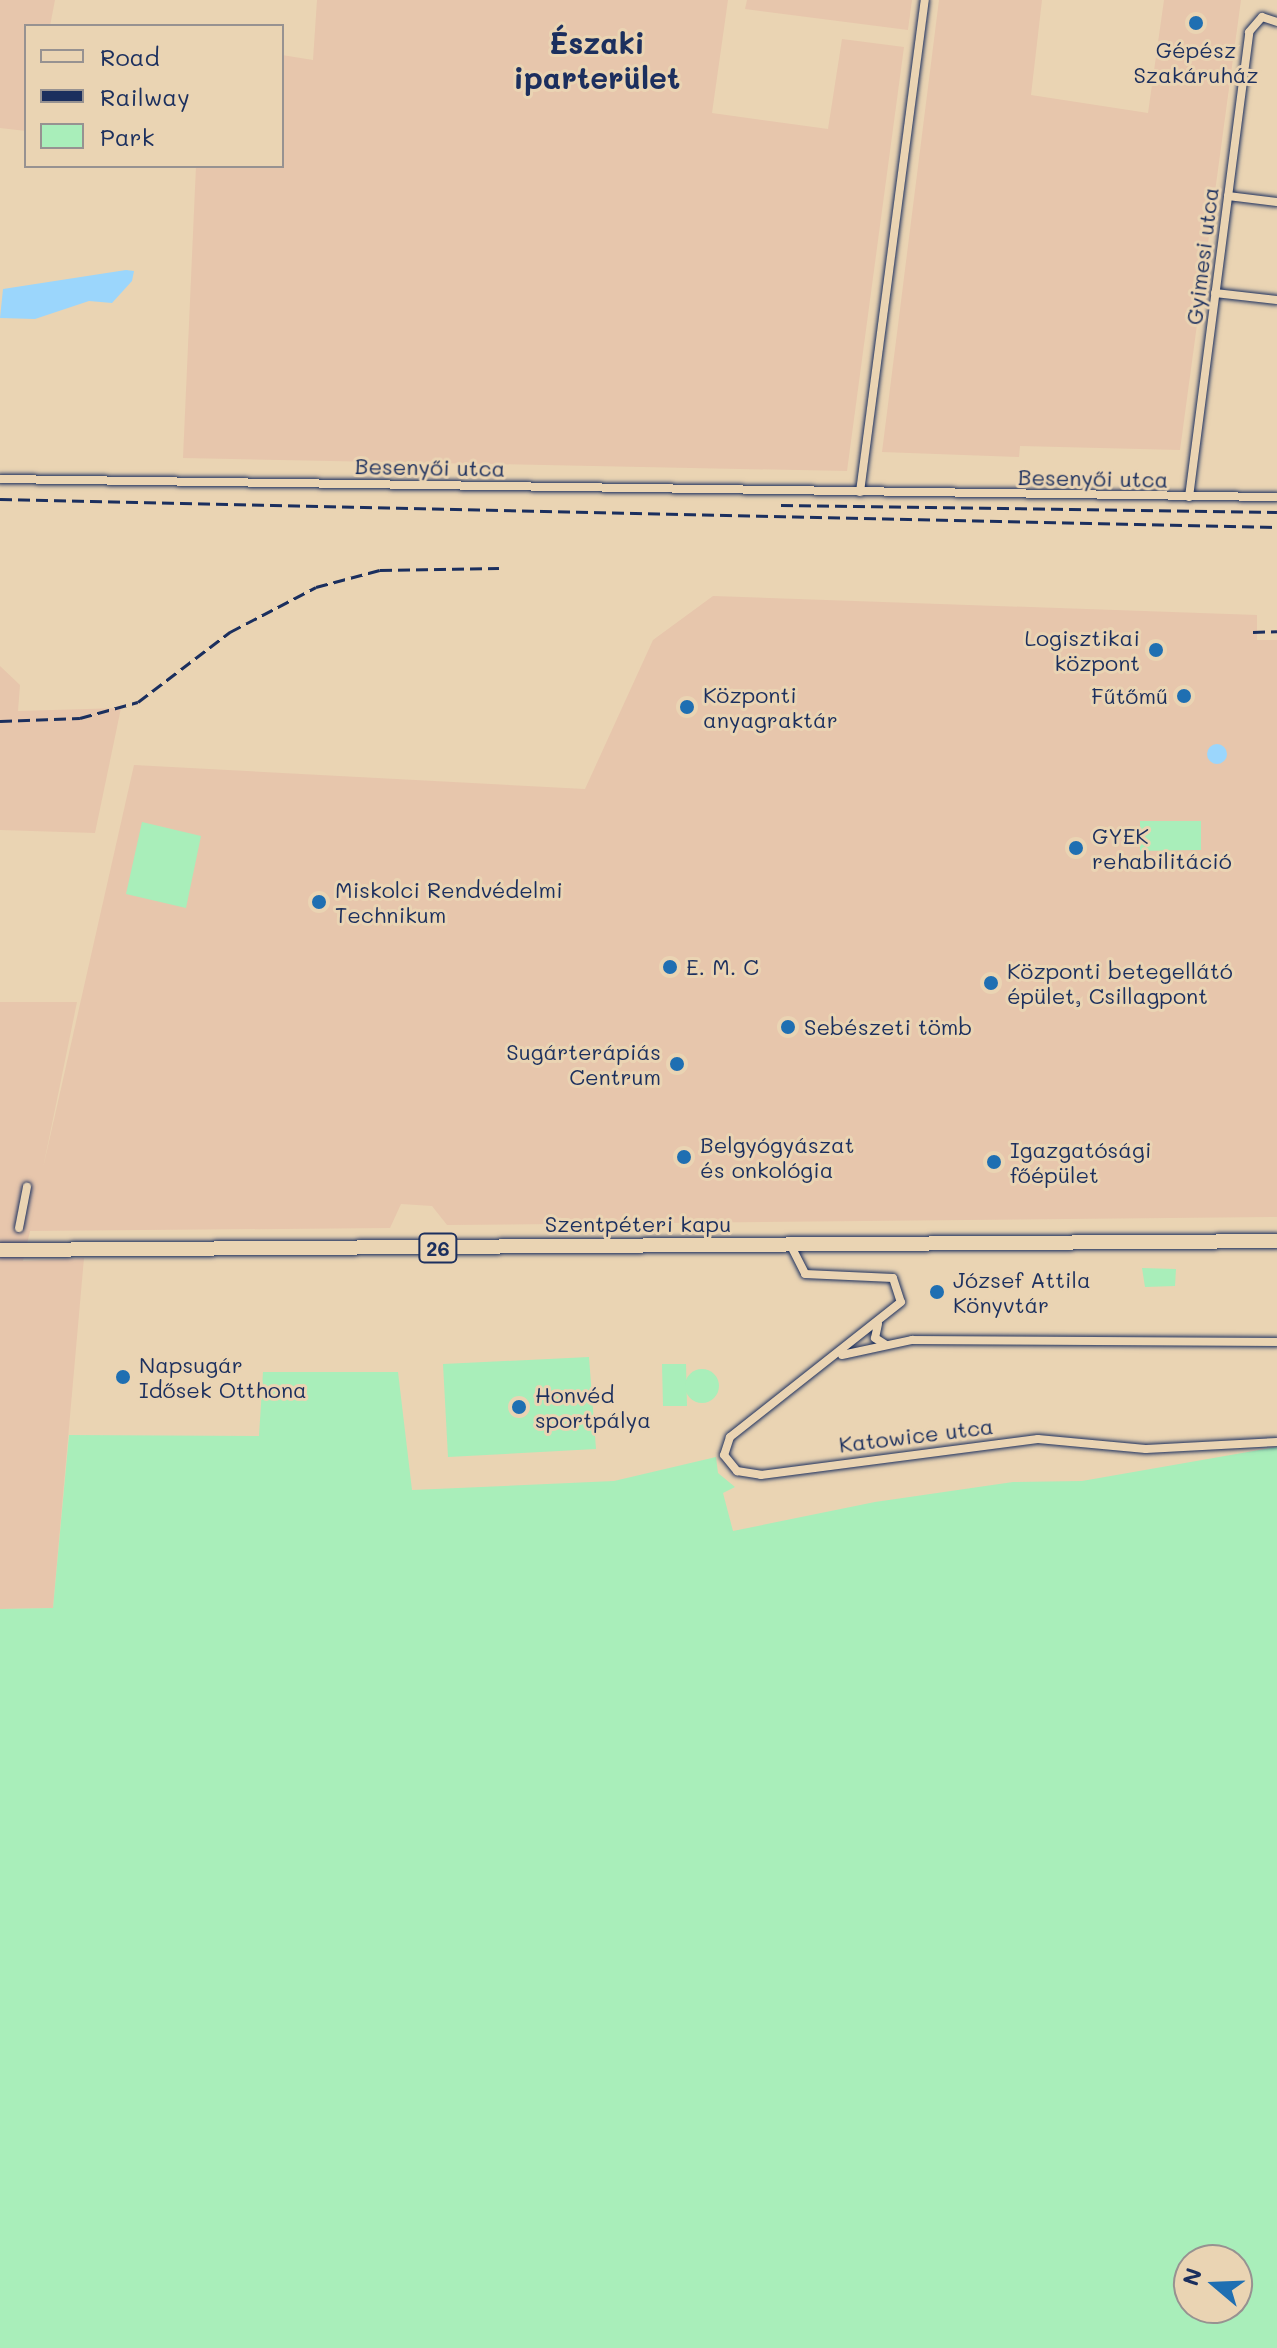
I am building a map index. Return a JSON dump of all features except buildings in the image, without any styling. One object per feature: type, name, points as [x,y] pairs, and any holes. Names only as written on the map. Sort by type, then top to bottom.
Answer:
[{"type":"main road","name":"Szentpéteri kapu","points":[[0,1250],[1277,1241]]},
{"type":"street","points":[[860,492],[925,0]]},
{"type":"street","name":"Gyimesi utca","points":[[1189,497],[1228,196],[1255,21],[1277,22]]},
{"type":"street","points":[[1228,196],[1277,202]]},
{"type":"street","points":[[1215,293],[1277,300]]},
{"type":"street","name":"Besenyői utca","points":[[0,479],[1277,497]]},
{"type":"street","points":[[19,1228],[27,1187]]},
{"type":"street","name":"Katowice utca","points":[[791,1246],[800,1268],[816,1278],[893,1278],[901,1302],[838,1356],[785,1388],[730,1437],[724,1455],[730,1467],[761,1475],[1038,1439],[1146,1449],[1277,1442]]},
{"type":"street","points":[[878,1323],[875,1338],[886,1345]]},
{"type":"street","name":"Katowice utca","points":[[838,1356],[886,1345],[1277,1342]]},
{"type":"shaded area","points":[[0,0],[55,0],[50,24],[24,24],[24,131],[0,128]]},
{"type":"shaded area","points":[[317,0],[728,0],[712,113],[828,129],[842,39],[904,47],[847,471],[183,458],[196,168],[284,168],[284,55],[313,60]]},
{"type":"shaded area","points":[[747,0],[912,0],[908,30],[745,9]]},
{"type":"shaded area","points":[[939,0],[1042,0],[1031,95],[1148,113],[1164,0],[1241,0],[1180,450],[1020,446],[1019,457],[882,452]]},
{"type":"shaded area","points":[[713,596],[1257,615],[1257,640],[1277,640],[1277,1217],[447,1225],[432,1206],[401,1204],[390,1228],[30,1231],[23,1261],[84,1258],[53,1608],[0,1609],[0,1002],[77,1002],[43,1168],[134,765],[585,789],[653,640]]},
{"type":"shaded area","points":[[0,666],[20,685],[18,711],[121,708],[95,833],[0,830]]},
{"type":"green space","points":[[1140,821],[1201,821],[1201,850],[1140,851]]},
{"type":"green space","points":[[142,822],[201,836],[186,908],[126,894]]},
{"type":"green space","points":[[1142,1268],[1176,1269],[1175,1286],[1145,1287]]},
{"type":"green space","name":"Honvéd sportpálya","points":[[589,1357],[596,1449],[448,1457],[443,1364]]},
{"type":"green space","points":[[662,1364],[686,1364],[687,1406],[663,1406]]},
{"type":"green space","points":[[702,1369],[714,1374],[719,1386],[714,1398],[702,1403],[690,1398],[685,1386],[690,1374]]},
{"type":"green space","points":[[263,1372],[398,1372],[412,1490],[614,1481],[716,1457],[718,1473],[735,1487],[723,1493],[733,1531],[875,1502],[1013,1482],[1082,1481],[1277,1447],[1277,2348],[0,2348],[0,1609],[53,1608],[69,1435],[259,1436]]},
{"type":"water","points":[[134,271],[132,281],[112,303],[89,301],[35,319],[0,318],[3,289]]},
{"type":"water","points":[[1213,744],[1221,744],[1227,754],[1221,764],[1213,764],[1207,758],[1207,750]]},
{"type":"railway","points":[[0,499],[1277,527]]},
{"type":"railway","points":[[781,505],[1277,512]]},
{"type":"railway","points":[[0,721],[80,718],[138,702],[230,632],[316,587],[380,570],[499,568]]},
{"type":"railway","points":[[1253,632],[1277,631]]},
{"type":"place","name":"Gépész Szakáruház","points":[[1196,23]]},
{"type":"place","name":"Logisztikai központ","points":[[1156,650]]},
{"type":"place","name":"Fűtőmű","points":[[1184,696]]},
{"type":"place","name":"Központi anyagraktár","points":[[687,707]]},
{"type":"place","name":"GYEK rehabilitáció","points":[[1076,848]]},
{"type":"place","name":"Miskolci Rendvédelmi Technikum","points":[[319,902]]},
{"type":"place","name":"E. M. C","points":[[670,967]]},
{"type":"place","name":"Központi betegellátó épület, Csillagpont","points":[[991,983]]},
{"type":"place","name":"Sebészeti tömb","points":[[788,1027]]},
{"type":"place","name":"Sugárterápiás Centrum","points":[[677,1064]]},
{"type":"place","name":"Belgyógyászat és onkológia","points":[[684,1157]]},
{"type":"place","name":"Igazgatósági főépület","points":[[994,1162]]},
{"type":"place","name":"József Attila Könyvtár","points":[[937,1292]]},
{"type":"place","name":"Napsugár Idősek Otthona","points":[[123,1377]]},
{"type":"place","name":"Honvéd sportpálya","points":[[519,1407]]},
{"type":"district","name":"Északi iparterület","points":[[597,59]]}]
